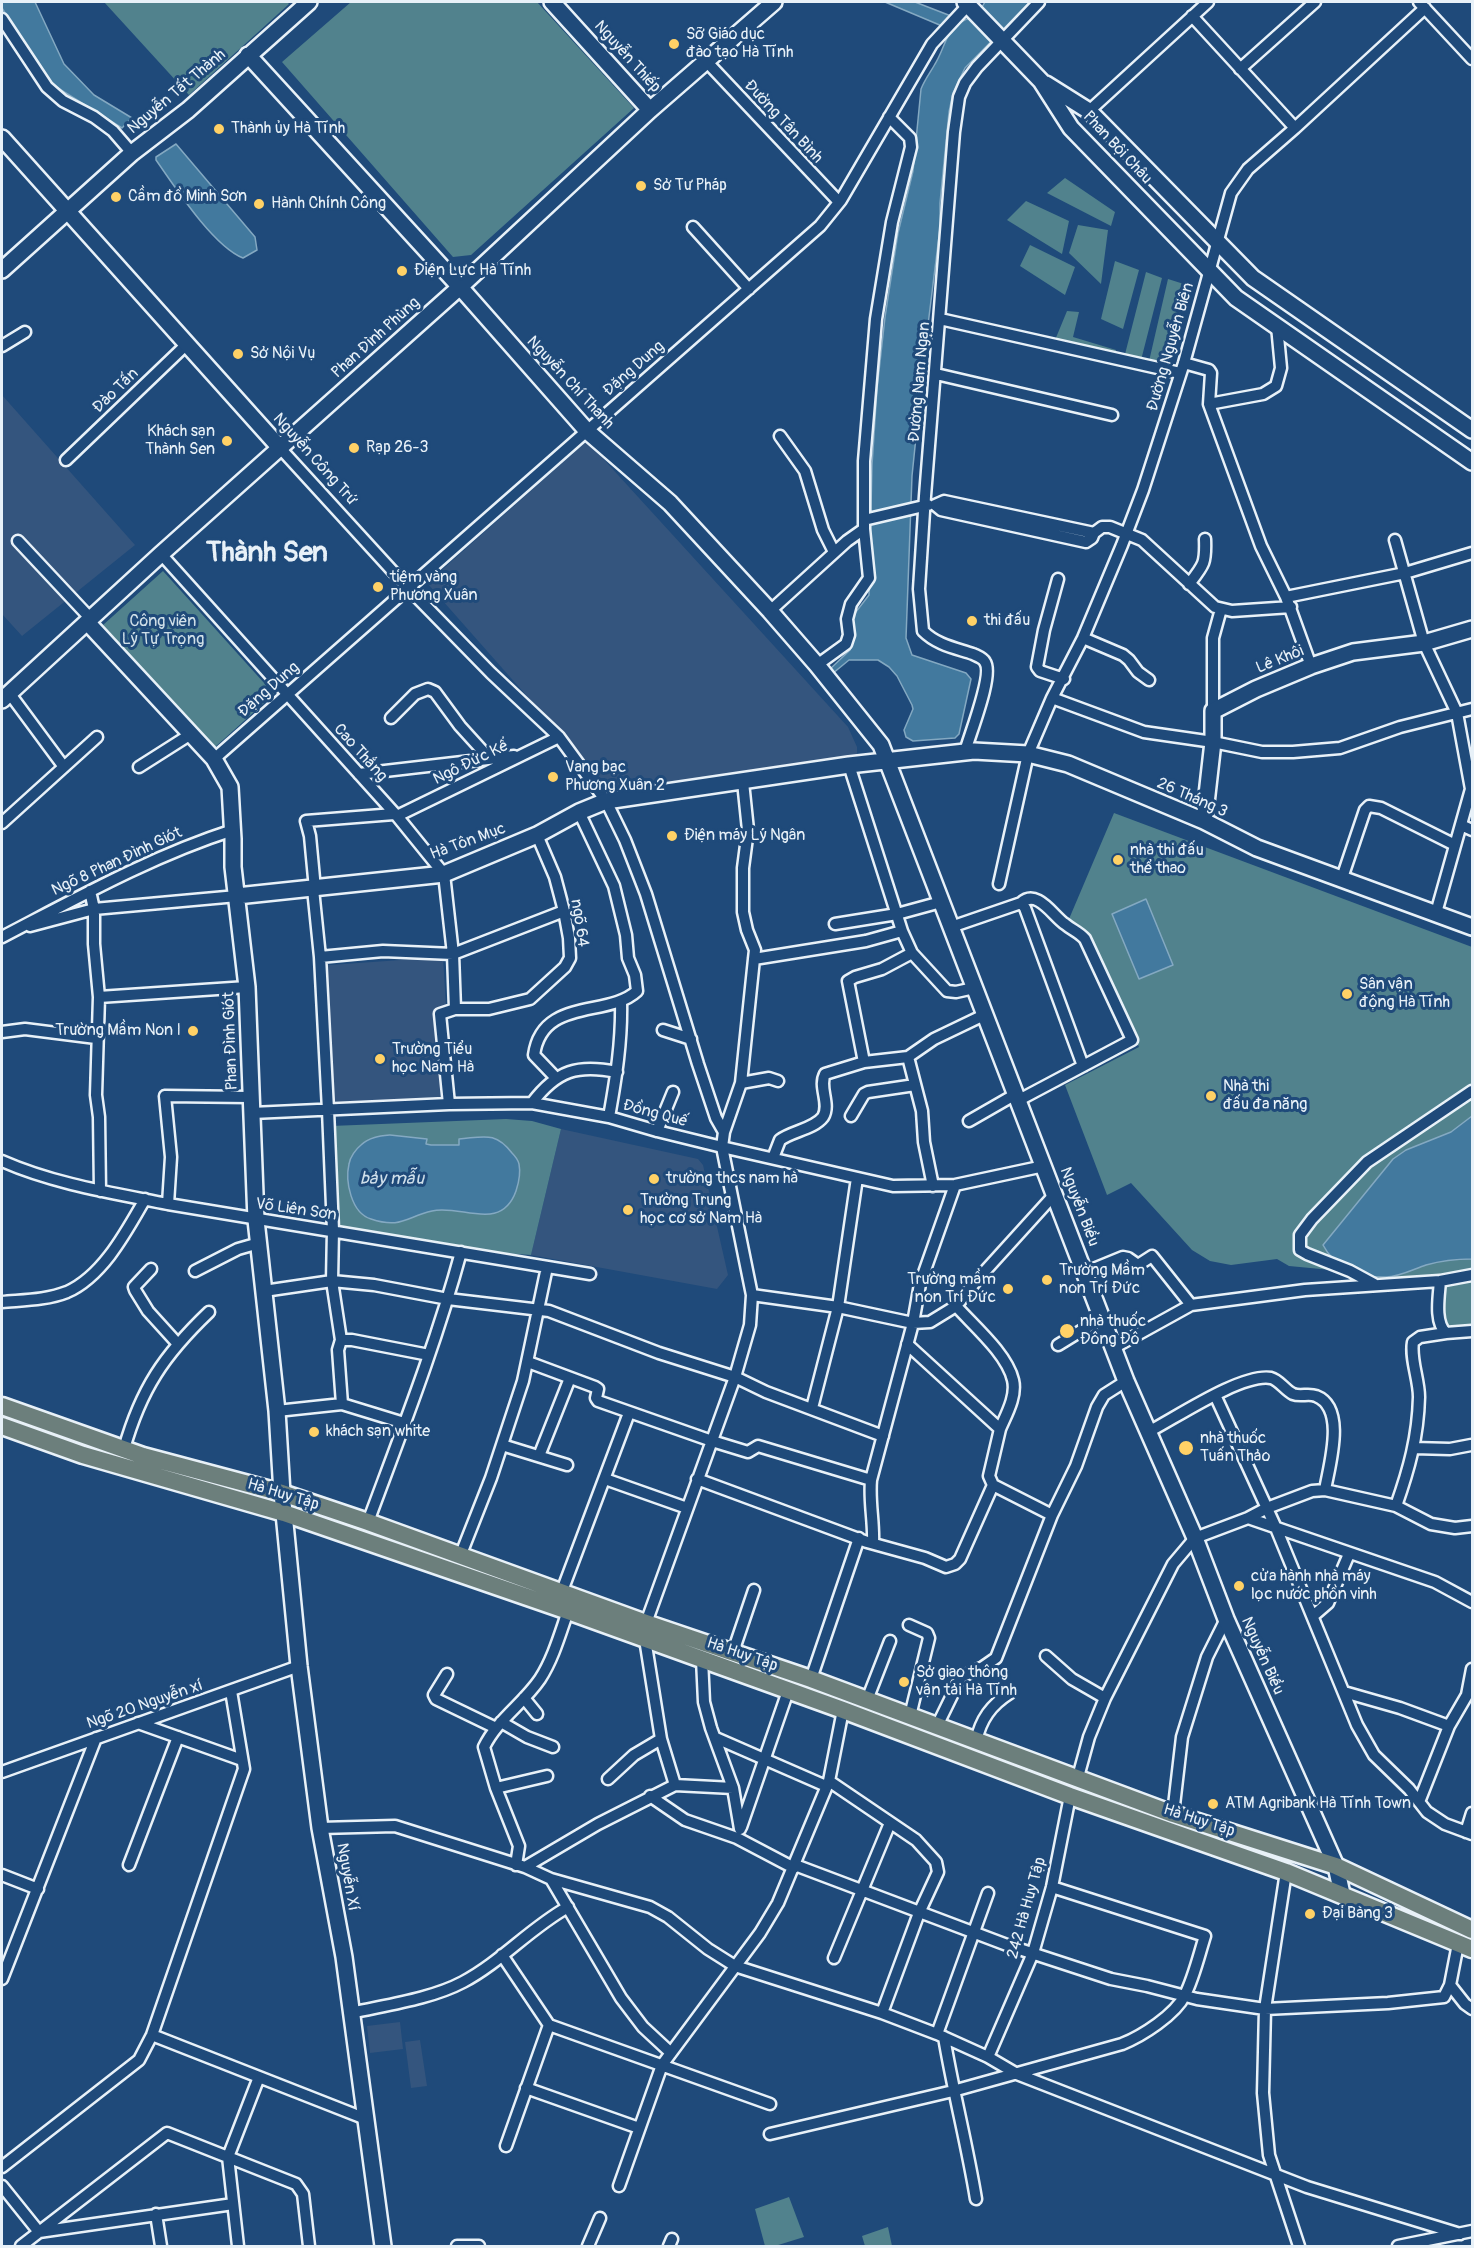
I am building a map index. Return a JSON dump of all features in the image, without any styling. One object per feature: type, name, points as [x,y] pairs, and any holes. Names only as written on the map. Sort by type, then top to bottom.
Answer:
[{"type":"main road","name":"Hà Huy Tập","points":[[2,1406],[124,1449],[282,1493],[562,1591],[702,1659],[1070,1796],[1286,1872],[1465,1947]]},
{"type":"main road","name":"Hà Huy Tập","points":[[2,1426],[83,1455],[284,1512],[568,1611],[733,1652],[812,1679],[1173,1814],[1336,1866],[1473,1930]]},
{"type":"street","name":"Nguyễn Thiếp","points":[[552,2],[650,110]]},
{"type":"street","name":"Phan Đình Phùng","points":[[6,697],[161,554],[460,287],[650,110],[774,2]]},
{"type":"street","name":"Đường Nam Ngạn","points":[[965,752],[986,683],[987,668],[985,661],[977,655],[932,641],[923,632],[920,620],[919,589],[954,132],[959,97],[965,83],[1039,2]]},
{"type":"street","points":[[1089,111],[1208,2]]},
{"type":"street","points":[[1240,69],[1316,2]]},
{"type":"street","name":"Nguyễn Tất Thành","points":[[2,270],[132,153],[188,110],[304,3]]},
{"type":"street","points":[[968,3],[1041,81]]},
{"type":"street","name":"Đặng Dung","points":[[214,759],[820,226],[839,202],[932,45],[968,3]]},
{"type":"street","points":[[1422,5],[1473,59]]},
{"type":"street","name":"Đường Nguyễn Biên","points":[[999,884],[1028,754],[1052,698],[1064,679],[1083,638],[1143,490],[1182,368],[1231,193],[1238,180],[1248,169],[1295,128],[1422,5]]},
{"type":"street","points":[[1192,16],[1295,128]]},
{"type":"street","points":[[2,19],[47,87],[63,100],[94,117],[113,131],[132,153]]},
{"type":"street","name":"Nguyễn Chí Thanh","points":[[248,55],[460,287],[587,431],[670,503],[770,611],[881,745],[888,762]]},
{"type":"street","name":"Đường Tân Bình","points":[[706,61],[839,202]]},
{"type":"street","name":"Phan Bội Châu","points":[[1041,81],[1089,111],[1253,278],[1473,430]]},
{"type":"street","name":"Phan Bội Châu","points":[[1041,81],[1071,128],[1236,298],[1473,462]]},
{"type":"street","points":[[817,665],[846,644],[849,634],[847,619],[851,604],[869,578],[864,460],[876,319],[892,222],[911,147],[910,138],[889,117]]},
{"type":"street","name":"Nguyễn Công Trứ","points":[[2,138],[408,588],[491,673],[559,737],[606,801],[625,840],[646,894],[716,1118],[724,1132]]},
{"type":"street","points":[[693,226],[749,289]]},
{"type":"street","points":[[940,319],[1182,368],[1209,370],[1211,374],[1209,404],[1261,546],[1288,602],[1311,666]]},
{"type":"street","points":[[1209,404],[1263,394],[1276,386],[1281,368],[1277,326]]},
{"type":"street","points":[[2,346],[25,332]]},
{"type":"street","name":"Đào Tấn","points":[[66,460],[187,344]]},
{"type":"street","points":[[936,374],[1112,415]]},
{"type":"street","points":[[780,436],[805,471],[823,530],[834,552]]},
{"type":"street","points":[[770,611],[866,522],[944,501],[1094,533],[1102,527],[1110,527],[1142,540],[1189,585],[1215,607],[1221,609],[1288,602],[1405,573],[1473,553]]},
{"type":"street","points":[[1189,585],[1201,569],[1205,559],[1205,538]]},
{"type":"street","points":[[1395,540],[1424,643],[1457,713],[1472,789],[1436,913]]},
{"type":"street","points":[[18,541],[89,620]]},
{"type":"street","name":"Cao Thắng","points":[[161,554],[359,774],[444,874]]},
{"type":"street","points":[[1058,579],[1037,667],[1040,671],[1064,679]]},
{"type":"street","points":[[1204,821],[1212,742],[1214,638],[1221,609]]},
{"type":"street","name":"Phan Đình Giót","points":[[89,620],[214,759],[230,786],[233,867],[247,987],[256,1220],[277,1411],[284,1512]]},
{"type":"street","name":"Lê Khôi","points":[[1213,711],[1256,689],[1311,666],[1353,652],[1424,643],[1473,629]]},
{"type":"street","points":[[1083,638],[1123,655],[1138,672],[1149,680]]},
{"type":"street","points":[[391,718],[415,694],[428,689],[435,692],[460,726],[489,758]]},
{"type":"street","points":[[6,697],[64,767]]},
{"type":"street","points":[[1052,698],[1144,732],[1262,752],[1340,748],[1400,727],[1473,709]]},
{"type":"street","points":[[139,767],[191,734]]},
{"type":"street","points":[[2,823],[97,737]]},
{"type":"street","name":"Ngô Đức Kế","points":[[395,815],[559,737]]},
{"type":"street","name":"26 Tháng 3","points":[[888,762],[965,752],[1028,754],[1068,764],[1204,821],[1257,848],[1473,927]]},
{"type":"street","points":[[359,774],[524,754]]},
{"type":"street","name":"Hà Tôn Mục","points":[[17,929],[94,909],[314,889],[444,874],[537,835],[579,812],[606,801],[849,765],[888,762]]},
{"type":"street","name":"Nguyễn Biểu","points":[[888,762],[1084,1273],[1115,1347],[1126,1381],[1150,1431],[1227,1619],[1336,1866],[1342,1894]]},
{"type":"street","points":[[849,765],[902,931],[912,952],[947,991],[956,992],[974,988]]},
{"type":"street","points":[[675,1785],[661,1739],[646,1631],[697,1479],[735,1377],[750,1325],[752,1295],[722,1147],[724,1132],[741,1083],[755,950],[743,912],[743,868],[748,830],[743,782]]},
{"type":"street","points":[[1342,878],[1365,810],[1369,806],[1381,808],[1455,845]]},
{"type":"street","points":[[556,1078],[534,1055],[535,1045],[541,1033],[566,1015],[630,998],[637,991],[614,886],[579,812]]},
{"type":"street","points":[[342,1404],[338,1350],[341,1340],[332,1281],[333,1230],[320,957],[306,821],[395,815]]},
{"type":"street","points":[[1461,825],[1473,830]]},
{"type":"street","name":"Ngõ 8 Phan Đình Giót","points":[[17,929],[90,891],[188,845],[233,830]]},
{"type":"street","name":"ngõ 64","points":[[455,1009],[489,1009],[530,999],[565,967],[570,958],[570,938],[555,877],[537,835]]},
{"type":"street","points":[[444,874],[453,954],[455,1009],[440,1014],[449,1104]]},
{"type":"street","points":[[90,891],[94,909],[94,944],[99,997],[96,1095],[99,1117],[100,1191]]},
{"type":"street","points":[[951,927],[1021,903],[1025,899],[1032,898],[1046,905],[1066,925],[1076,930],[1085,939],[1132,1040],[969,1121]]},
{"type":"street","points":[[835,924],[897,914],[941,902]]},
{"type":"street","points":[[1021,903],[1025,908],[1083,1066]]},
{"type":"street","points":[[320,957],[383,951],[453,954],[564,911]]},
{"type":"street","points":[[2,937],[17,929]]},
{"type":"street","points":[[754,959],[866,941],[902,931]]},
{"type":"street","points":[[864,1062],[848,981],[882,969],[912,952]]},
{"type":"street","points":[[99,997],[247,987]]},
{"type":"street","points":[[609,1117],[622,1033],[621,1001]]},
{"type":"street","points":[[773,1158],[780,1140],[823,1117],[825,1111],[821,1081],[825,1074],[864,1062],[908,1057],[934,1039],[984,1015]]},
{"type":"street","points":[[2,1032],[25,1029],[96,1038]]},
{"type":"street","points":[[663,1030],[691,1039]]},
{"type":"street","points":[[908,1057],[922,1111],[924,1142],[933,1186]]},
{"type":"street","points":[[532,1103],[544,1088],[563,1073],[594,1067],[617,1072]]},
{"type":"street","points":[[741,1083],[769,1078],[778,1081]]},
{"type":"street","points":[[850,1116],[864,1094],[868,1092],[915,1085]]},
{"type":"street","points":[[1374,1284],[1300,1250],[1300,1235],[1311,1219],[1367,1162],[1473,1091]]},
{"type":"street","points":[[657,1131],[673,1092]]},
{"type":"street","points":[[168,1204],[171,1157],[165,1096],[250,1097]]},
{"type":"street","name":"Đồng Quế","points":[[252,1113],[449,1104],[532,1103],[609,1117],[722,1147],[893,1186],[955,1185],[1044,1166]]},
{"type":"street","name":"Võ Liên Sơn","points":[[2,1164],[100,1191],[168,1204],[590,1274]]},
{"type":"street","points":[[812,1408],[838,1307],[857,1178]]},
{"type":"street","points":[[873,1543],[873,1524],[869,1503],[870,1480],[913,1323],[920,1284],[955,1185]]},
{"type":"street","points":[[752,1295],[838,1307],[913,1323],[930,1322],[956,1306],[1054,1195]]},
{"type":"street","points":[[2,1302],[50,1297],[82,1282],[97,1269],[124,1235],[145,1199]]},
{"type":"street","points":[[195,1271],[238,1249],[259,1243]]},
{"type":"street","points":[[368,1522],[429,1355],[461,1252]]},
{"type":"street","points":[[1084,1273],[1123,1257],[1128,1257],[1138,1265],[1152,1256],[1191,1305]]},
{"type":"street","points":[[461,1554],[502,1444],[528,1362],[547,1267]]},
{"type":"street","points":[[151,1269],[134,1287],[135,1290],[148,1311],[177,1343]]},
{"type":"street","points":[[1115,1347],[1191,1305],[1374,1284],[1440,1281],[1473,1275]]},
{"type":"street","points":[[264,1291],[332,1281],[374,1285],[448,1299],[549,1311],[659,1353],[735,1377],[766,1392],[883,1436]]},
{"type":"street","points":[[1440,1281],[1438,1300],[1440,1324],[1446,1334]]},
{"type":"street","points":[[956,1306],[996,1350],[1014,1382],[1011,1403],[1000,1429],[989,1476],[993,1485],[1052,1515]]},
{"type":"street","points":[[124,1449],[144,1393],[177,1343],[209,1312]]},
{"type":"street","points":[[1058,1345],[1102,1318]]},
{"type":"street","points":[[1396,1506],[1414,1448],[1419,1395],[1412,1350],[1413,1342],[1420,1337],[1473,1331]]},
{"type":"street","points":[[341,1340],[352,1340],[429,1355]]},
{"type":"street","points":[[907,1344],[1000,1429]]},
{"type":"street","points":[[528,1362],[595,1387],[598,1389],[596,1398],[598,1401],[711,1442],[748,1452],[758,1446],[870,1480]]},
{"type":"street","points":[[539,1456],[570,1378]]},
{"type":"street","points":[[1150,1431],[1235,1385],[1252,1380],[1273,1378],[1294,1395],[1315,1395],[1332,1413],[1335,1434],[1325,1490]]},
{"type":"street","points":[[937,1726],[961,1677],[984,1668],[996,1658],[1052,1515],[1076,1466],[1104,1395],[1126,1381]]},
{"type":"street","points":[[1215,1395],[1276,1528],[1357,1725],[1374,1755],[1427,1812],[1445,1824],[1469,1833],[1473,1813]]},
{"type":"street","points":[[277,1411],[342,1404],[404,1423]]},
{"type":"street","points":[[562,1591],[628,1413]]},
{"type":"street","points":[[502,1444],[567,1465]]},
{"type":"street","points":[[1414,1448],[1450,1449],[1471,1445]]},
{"type":"street","points":[[604,1479],[687,1508]]},
{"type":"street","points":[[697,1479],[946,1567],[955,1564],[967,1546],[993,1485]]},
{"type":"street","points":[[1078,1777],[1089,1737],[1105,1698],[1173,1564],[1195,1538],[1312,1491],[1325,1490],[1396,1506],[1431,1524],[1455,1528],[1473,1526]]},
{"type":"street","name":"Nguyễn Xí","points":[[284,1512],[320,1828],[344,1958],[383,2247]]},
{"type":"street","points":[[1248,1518],[1435,1582],[1473,1602]]},
{"type":"street","points":[[812,1679],[859,1538]]},
{"type":"street","points":[[1313,1616],[1328,1604],[1349,1554]]},
{"type":"street","points":[[733,1652],[754,1590]]},
{"type":"street","points":[[521,1866],[519,1846],[496,1788],[484,1747],[499,1725],[540,1680],[550,1661],[568,1611]]},
{"type":"street","points":[[1173,1814],[1182,1737],[1207,1657],[1227,1619]]},
{"type":"street","points":[[909,1625],[927,1633],[928,1638],[909,1716]]},
{"type":"street","points":[[867,1700],[890,1641]]},
{"type":"street","points":[[1046,1656],[1072,1679],[1105,1698]]},
{"type":"street","points":[[702,1659],[704,1702],[733,1788],[739,1833]]},
{"type":"street","name":"Ngõ 20 Nguyễn xí","points":[[2,1772],[300,1666]]},
{"type":"street","points":[[1419,1802],[1449,1726],[1467,1695],[1473,1669]]},
{"type":"street","points":[[447,1674],[434,1695],[436,1699],[553,1747]]},
{"type":"street","points":[[2,2167],[139,2060],[152,2035],[244,1770],[231,1691]]},
{"type":"street","points":[[739,1833],[788,1691]]},
{"type":"street","points":[[1344,1692],[1400,1708],[1449,1726]]},
{"type":"street","points":[[976,1741],[980,1725],[994,1703],[1010,1693]]},
{"type":"street","points":[[524,1698],[537,1714]]},
{"type":"street","points":[[619,2186],[662,2065],[760,1933],[778,1903],[827,1783],[843,1710]]},
{"type":"street","points":[[138,1722],[242,1760]]},
{"type":"street","points":[[129,1864],[178,1737]]},
{"type":"street","points":[[2,1979],[96,1738]]},
{"type":"street","points":[[716,1738],[765,1760],[827,1783],[916,1840],[936,1862],[938,1872],[919,1913],[882,2013]]},
{"type":"street","points":[[608,1779],[634,1755],[661,1739]]},
{"type":"street","points":[[496,1788],[547,1776]]},
{"type":"street","points":[[521,1866],[650,1796],[675,1785],[733,1788]]},
{"type":"street","points":[[650,1796],[685,1820],[739,1833],[794,1866],[919,1913],[1111,1980],[1224,2004],[1265,2009],[1444,1998],[1465,1947]]},
{"type":"street","name":"242 Hà Huy Tập","points":[[988,2057],[1033,1953],[1052,1887],[1070,1796]]},
{"type":"street","points":[[834,1958],[890,1823]]},
{"type":"street","points":[[320,1828],[394,1826],[521,1866],[551,1878],[650,1907],[668,1917],[708,1949],[735,1966],[882,2013],[941,2035],[988,2057],[1017,2074],[1307,2187],[1460,2234]]},
{"type":"street","points":[[1286,1872],[1265,2009],[1263,2093],[1267,2139],[1275,2174],[1299,2247]]},
{"type":"street","points":[[2,1875],[38,1889]]},
{"type":"street","points":[[551,1878],[621,1998],[643,2026],[671,2053]]},
{"type":"street","points":[[770,2134],[953,2091],[1122,2044],[1140,2037],[1176,2007],[1185,1996],[1205,1936],[1052,1887]]},
{"type":"street","points":[[976,2199],[967,2143],[941,2035],[973,1932],[988,1893]]},
{"type":"street","points":[[351,2013],[439,1992],[462,1983],[550,1917],[568,1907]]},
{"type":"street","points":[[502,1955],[549,2025],[770,2104]]},
{"type":"street","points":[[1450,1985],[1465,2004],[1473,2009]]},
{"type":"street","points":[[506,2146],[549,2025]]},
{"type":"street","points":[[152,2035],[366,2119]]},
{"type":"street","points":[[238,2247],[228,2157],[259,2077]]},
{"type":"street","points":[[526,2088],[639,2128]]},
{"type":"street","points":[[21,2247],[166,2133],[296,2184],[303,2194],[309,2247]]},
{"type":"street","points":[[2,2186],[39,2232]]},
{"type":"street","points":[[39,2232],[232,2204]]},
{"type":"street","points":[[156,2214],[161,2247]]},
{"type":"street","points":[[588,2247],[600,2218]]},
{"type":"street","points":[[1398,2247],[1473,2231]]},
{"type":"street","points":[[457,2247],[476,2246]]},
{"type":"shaded area","points":[[2,395],[135,545],[22,636],[2,614]]},
{"type":"shaded area","points":[[587,441],[848,727],[857,747],[857,759],[629,795],[601,780],[427,583]]},
{"type":"shaded area","name":"Trường Tiểu học Nam Hà","points":[[443,957],[446,1006],[437,1012],[441,1106],[325,1111],[316,966]]},
{"type":"shaded area","name":"Trường Trung học cơ sở Nam Hà","points":[[561,1129],[698,1159],[703,1165],[728,1275],[717,1289],[531,1255]]},
{"type":"shaded area","points":[[400,2022],[403,2049],[370,2053],[367,2026]]},
{"type":"shaded area","points":[[420,2040],[427,2086],[411,2088],[405,2042]]},
{"type":"green space","points":[[104,2],[287,2],[289,4],[189,95]]},
{"type":"green space","points":[[351,2],[537,2],[634,108],[471,255],[453,257],[282,62]]},
{"type":"green space","points":[[1065,178],[1115,212],[1111,226],[1047,193]]},
{"type":"green space","points":[[1026,201],[1069,221],[1062,254],[1007,220]]},
{"type":"green space","points":[[1078,225],[1108,230],[1101,284],[1069,253]]},
{"type":"green space","points":[[1030,245],[1075,267],[1065,295],[1020,266]]},
{"type":"green space","points":[[1115,261],[1139,270],[1123,329],[1101,319]]},
{"type":"green space","points":[[1146,272],[1162,278],[1139,368],[1123,362]]},
{"type":"green space","points":[[1168,279],[1187,285],[1165,374],[1147,370]]},
{"type":"green space","points":[[1067,311],[1079,312],[1073,337],[1116,350],[1114,364],[1053,345]]},
{"type":"green space","name":"Công viên Lý Tự Trọng","points":[[163,571],[274,694],[214,748],[103,625]]},
{"type":"green space","points":[[1114,813],[1472,947],[1472,1328],[1445,1333],[1442,1277],[1381,1284],[1342,1271],[1289,1266],[1277,1259],[1231,1265],[1210,1261],[1192,1250],[1131,1183],[1107,1195],[1065,1085],[1139,1047],[1090,937],[1069,919]]},
{"type":"green space","points":[[506,1119],[532,1121],[561,1129],[531,1255],[445,1249],[339,1234],[331,1126]]},
{"type":"green space","points":[[789,2197],[804,2237],[775,2246],[765,2246],[755,2209]]},
{"type":"green space","points":[[888,2227],[892,2246],[865,2246],[862,2236]]},
{"type":"water","points":[[2,2],[35,2],[64,64],[94,95],[132,118],[122,128],[53,85],[15,30],[2,8]]},
{"type":"water","points":[[885,2],[915,2],[951,16],[942,26]]},
{"type":"water","points":[[985,2],[1030,2],[965,68],[953,93],[949,112],[940,203],[940,228],[912,476],[906,638],[912,655],[966,673],[971,679],[959,734],[955,738],[913,741],[906,737],[904,730],[913,709],[912,705],[897,676],[889,667],[878,660],[849,660],[832,674],[828,671],[850,650],[852,645],[849,635],[852,617],[869,595],[872,465],[877,389],[898,233],[913,171],[921,89],[952,29],[976,13]]},
{"type":"water","points":[[176,144],[255,237],[257,250],[243,258],[231,251],[207,229],[184,200],[156,160],[156,157]]},
{"type":"water","points":[[1146,899],[1173,965],[1139,979],[1112,914]]},
{"type":"water","points":[[1472,1116],[1472,1259],[1437,1262],[1391,1277],[1377,1277],[1350,1270],[1328,1253],[1323,1245],[1393,1159],[1406,1150],[1451,1132]]},
{"type":"water","name":"bảy mẫu","points":[[390,1135],[427,1139],[426,1144],[431,1145],[459,1145],[459,1139],[475,1137],[494,1138],[506,1146],[519,1163],[520,1175],[516,1191],[509,1204],[501,1211],[490,1214],[443,1210],[423,1213],[403,1221],[390,1223],[364,1216],[351,1196],[348,1179],[350,1161],[355,1151],[364,1142],[375,1137]]},
{"type":"place","name":"Sỡ Giáo dục đào tạo Hà Tĩnh","points":[[674,44]]},
{"type":"place","name":"Thành ủy Hà Tĩnh","points":[[219,129]]},
{"type":"place","name":"Sở Tư Pháp","points":[[641,186]]},
{"type":"place","name":"Cầm đồ Minh Sơn","points":[[116,197]]},
{"type":"place","name":"Hành Chính Công","points":[[259,204]]},
{"type":"place","name":"Điện Lực Hà Tĩnh","points":[[402,271]]},
{"type":"place","name":"Sở Nội Vụ","points":[[238,354]]},
{"type":"place","name":"Khách sạn Thành Sen","points":[[227,441]]},
{"type":"place","name":"Rạp 26-3","points":[[354,448]]},
{"type":"place","name":"tiệm vàng Phương Xuân","points":[[378,587]]},
{"type":"place","name":"thi đấu","points":[[972,621]]},
{"type":"place","name":"Vang bạc Phương Xuân 2","points":[[553,777]]},
{"type":"place","name":"Điện máy Lý Ngân","points":[[672,836]]},
{"type":"place","name":"nhà thi đấu thể thao","points":[[1118,860]]},
{"type":"place","name":"Sân vận động Hà Tĩnh","points":[[1347,994]]},
{"type":"place","name":"Trường Mầm Non I","points":[[193,1031]]},
{"type":"place","name":"Trường Tiểu học Nam Hà","points":[[380,1059]]},
{"type":"place","name":"Nhà thi đấu đa năng","points":[[1211,1096]]},
{"type":"place","name":"trường thcs nam hà","points":[[654,1179]]},
{"type":"place","name":"Trường Trung học cơ sở Nam Hà","points":[[628,1210]]},
{"type":"place","name":"Trường Mầm non Trí Đức","points":[[1047,1280]]},
{"type":"place","name":"Trường mầm non Trí Đức","points":[[1008,1289]]},
{"type":"place","name":"nhà thuốc Đông Đô","points":[[1067,1331]]},
{"type":"place","name":"khách sạn white","points":[[314,1432]]},
{"type":"place","name":"nhà thuốc Tuấn Thảo","points":[[1186,1448]]},
{"type":"place","name":"cửa hành nhà máy lọc nước phồn vinh","points":[[1239,1586]]},
{"type":"place","name":"Sở giao thông vận tải Hà Tĩnh","points":[[904,1682]]},
{"type":"place","name":"ATM Agribank Hà Tĩnh Town","points":[[1213,1804]]},
{"type":"place","name":"Đại Bàng 3","points":[[1310,1914]]},
{"type":"district","name":"Thành Sen","points":[[267,554]]}]
